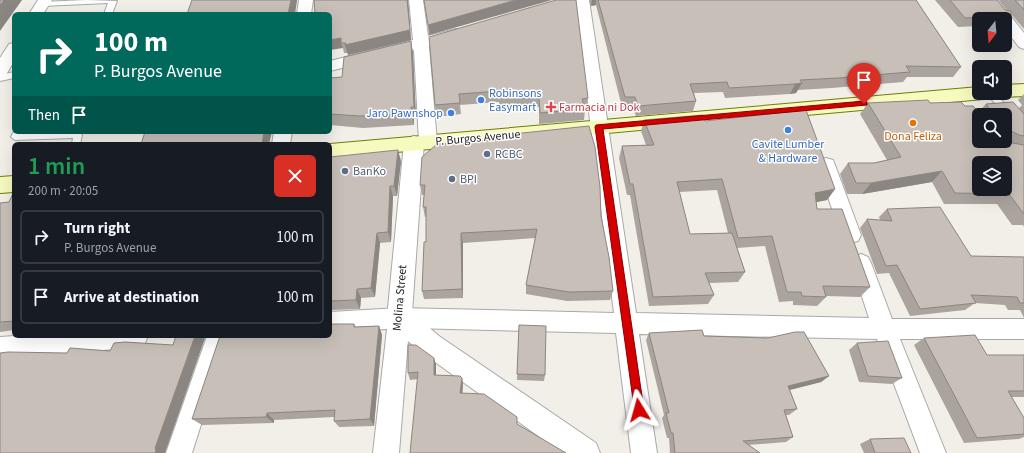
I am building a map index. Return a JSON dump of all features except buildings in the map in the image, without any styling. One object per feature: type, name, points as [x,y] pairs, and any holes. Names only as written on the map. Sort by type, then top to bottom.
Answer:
[{"type":"main road","points":[[1012,91],[1024,90]]},
{"type":"main road","name":"P. Burgos Avenue","points":[[332,151],[599,127],[808,116],[957,102],[972,97]]},
{"type":"main road","points":[[0,186],[12,184]]},
{"type":"street","points":[[304,12],[306,0]]},
{"type":"street","points":[[416,0],[422,44],[421,143]]},
{"type":"street","points":[[582,0],[644,453]]},
{"type":"street","points":[[992,0],[1024,44]]},
{"type":"street","points":[[332,66],[422,44],[467,31]]},
{"type":"street","points":[[0,71],[12,53]]},
{"type":"street","name":"Molina Street","points":[[386,453],[399,318],[421,143]]},
{"type":"street","points":[[819,145],[884,329],[933,453]]},
{"type":"street","points":[[399,318],[430,344],[586,453]]},
{"type":"street","points":[[332,322],[399,318],[884,329],[1024,329]]},
{"type":"street","points":[[0,348],[114,338]]},
{"type":"street","points":[[179,453],[217,338]]},
{"type":"lane","points":[[41,6],[113,1],[109,12]]},
{"type":"lane","points":[[0,78],[12,75]]},
{"type":"lane","points":[[996,100],[1024,131]]},
{"type":"lane","points":[[17,134],[15,137],[78,137]]},
{"type":"place","name":"Robinsons Easymart","points":[[481,100]]},
{"type":"place","name":"Farmacia ni Dok","points":[[551,107]]},
{"type":"place","name":"Jaro Pawnshop","points":[[451,113]]},
{"type":"place","name":"Dona Feliza","points":[[913,123]]},
{"type":"place","name":"Cavite Lumber & Hardware","points":[[788,130]]},
{"type":"place","name":"RCBC","points":[[487,154]]},
{"type":"place","name":"BanKo","points":[[345,171]]},
{"type":"place","name":"BPI","points":[[452,179]]},
{"type":"route","points":[[639,410],[599,127],[864,104]]}]
